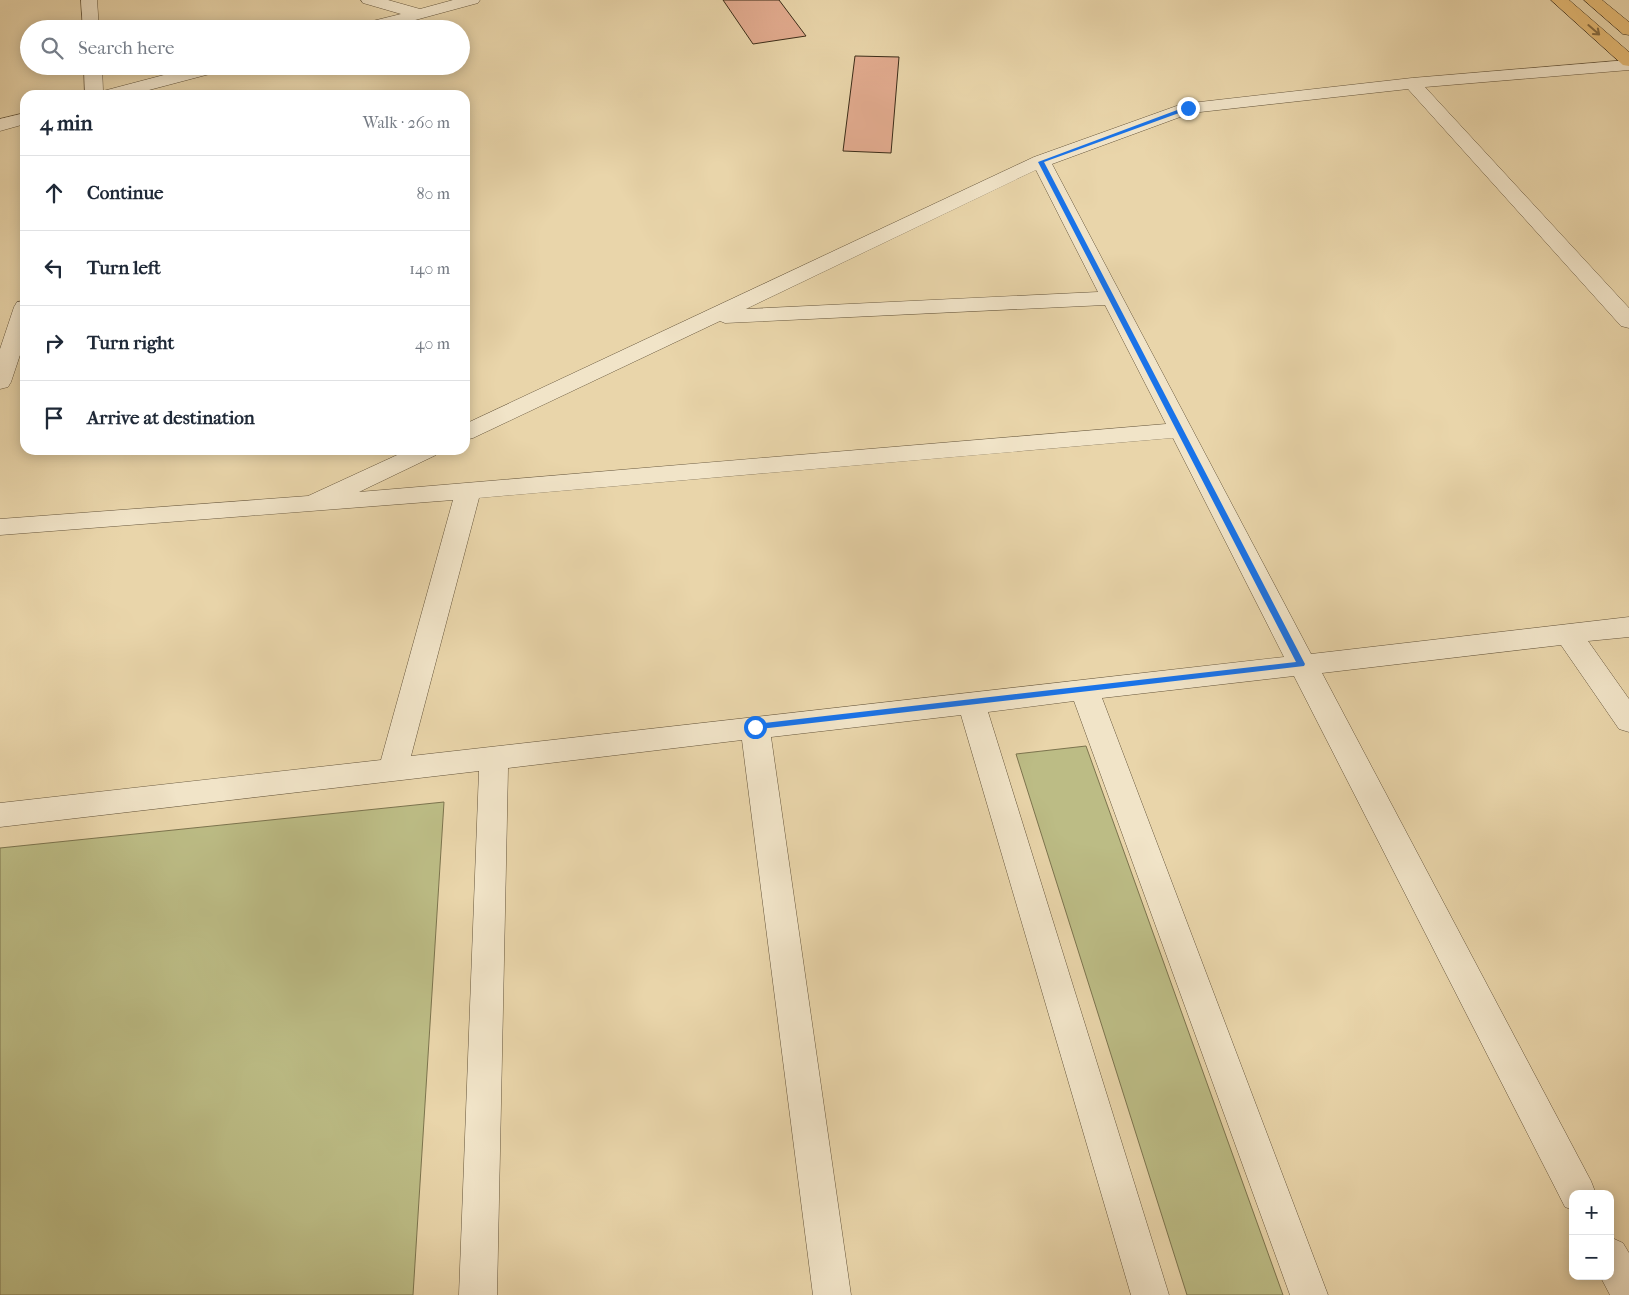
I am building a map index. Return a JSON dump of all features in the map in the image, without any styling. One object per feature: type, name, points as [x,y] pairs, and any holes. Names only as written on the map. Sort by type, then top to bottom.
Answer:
[{"type":"main road","points":[[1558,0],[1629,61]]},
{"type":"main road","points":[[1592,0],[1629,30]]},
{"type":"street","points":[[89,0],[90,20]]},
{"type":"street","points":[[369,0],[420,14]]},
{"type":"street","points":[[397,20],[472,0]]},
{"type":"street","points":[[470,431],[1041,162],[1188,108],[1412,83],[1629,65]]},
{"type":"street","points":[[93,75],[94,90]]},
{"type":"street","points":[[128,90],[184,75]]},
{"type":"street","points":[[1412,83],[1629,321]]},
{"type":"street","points":[[0,125],[20,119]]},
{"type":"street","points":[[1041,162],[1576,1190]]},
{"type":"street","points":[[714,317],[1111,298]]},
{"type":"street","points":[[0,382],[20,322]]},
{"type":"street","points":[[0,527],[312,504],[1179,430]]},
{"type":"street","points":[[312,504],[417,455]]},
{"type":"street","points":[[393,769],[468,491]]},
{"type":"street","points":[[0,815],[1629,627]]},
{"type":"street","points":[[1568,634],[1629,721]]},
{"type":"street","points":[[1084,689],[1309,1295]]},
{"type":"street","points":[[971,702],[1150,1295]]},
{"type":"street","points":[[755,727],[832,1295]]},
{"type":"street","points":[[478,1295],[494,757]]},
{"type":"street","points":[[1614,1264],[1629,1292]]},
{"type":"green space","points":[[1086,746],[1283,1295],[1187,1295],[1016,754]]},
{"type":"green space","points":[[444,802],[413,1295],[0,1295],[0,848]]},
{"type":"building","points":[[723,0],[779,0],[806,36],[753,44]]},
{"type":"building","points":[[855,56],[899,57],[891,153],[843,151]]},
{"type":"route","points":[[755,727],[1301,664],[1041,162],[1188,108]]}]
